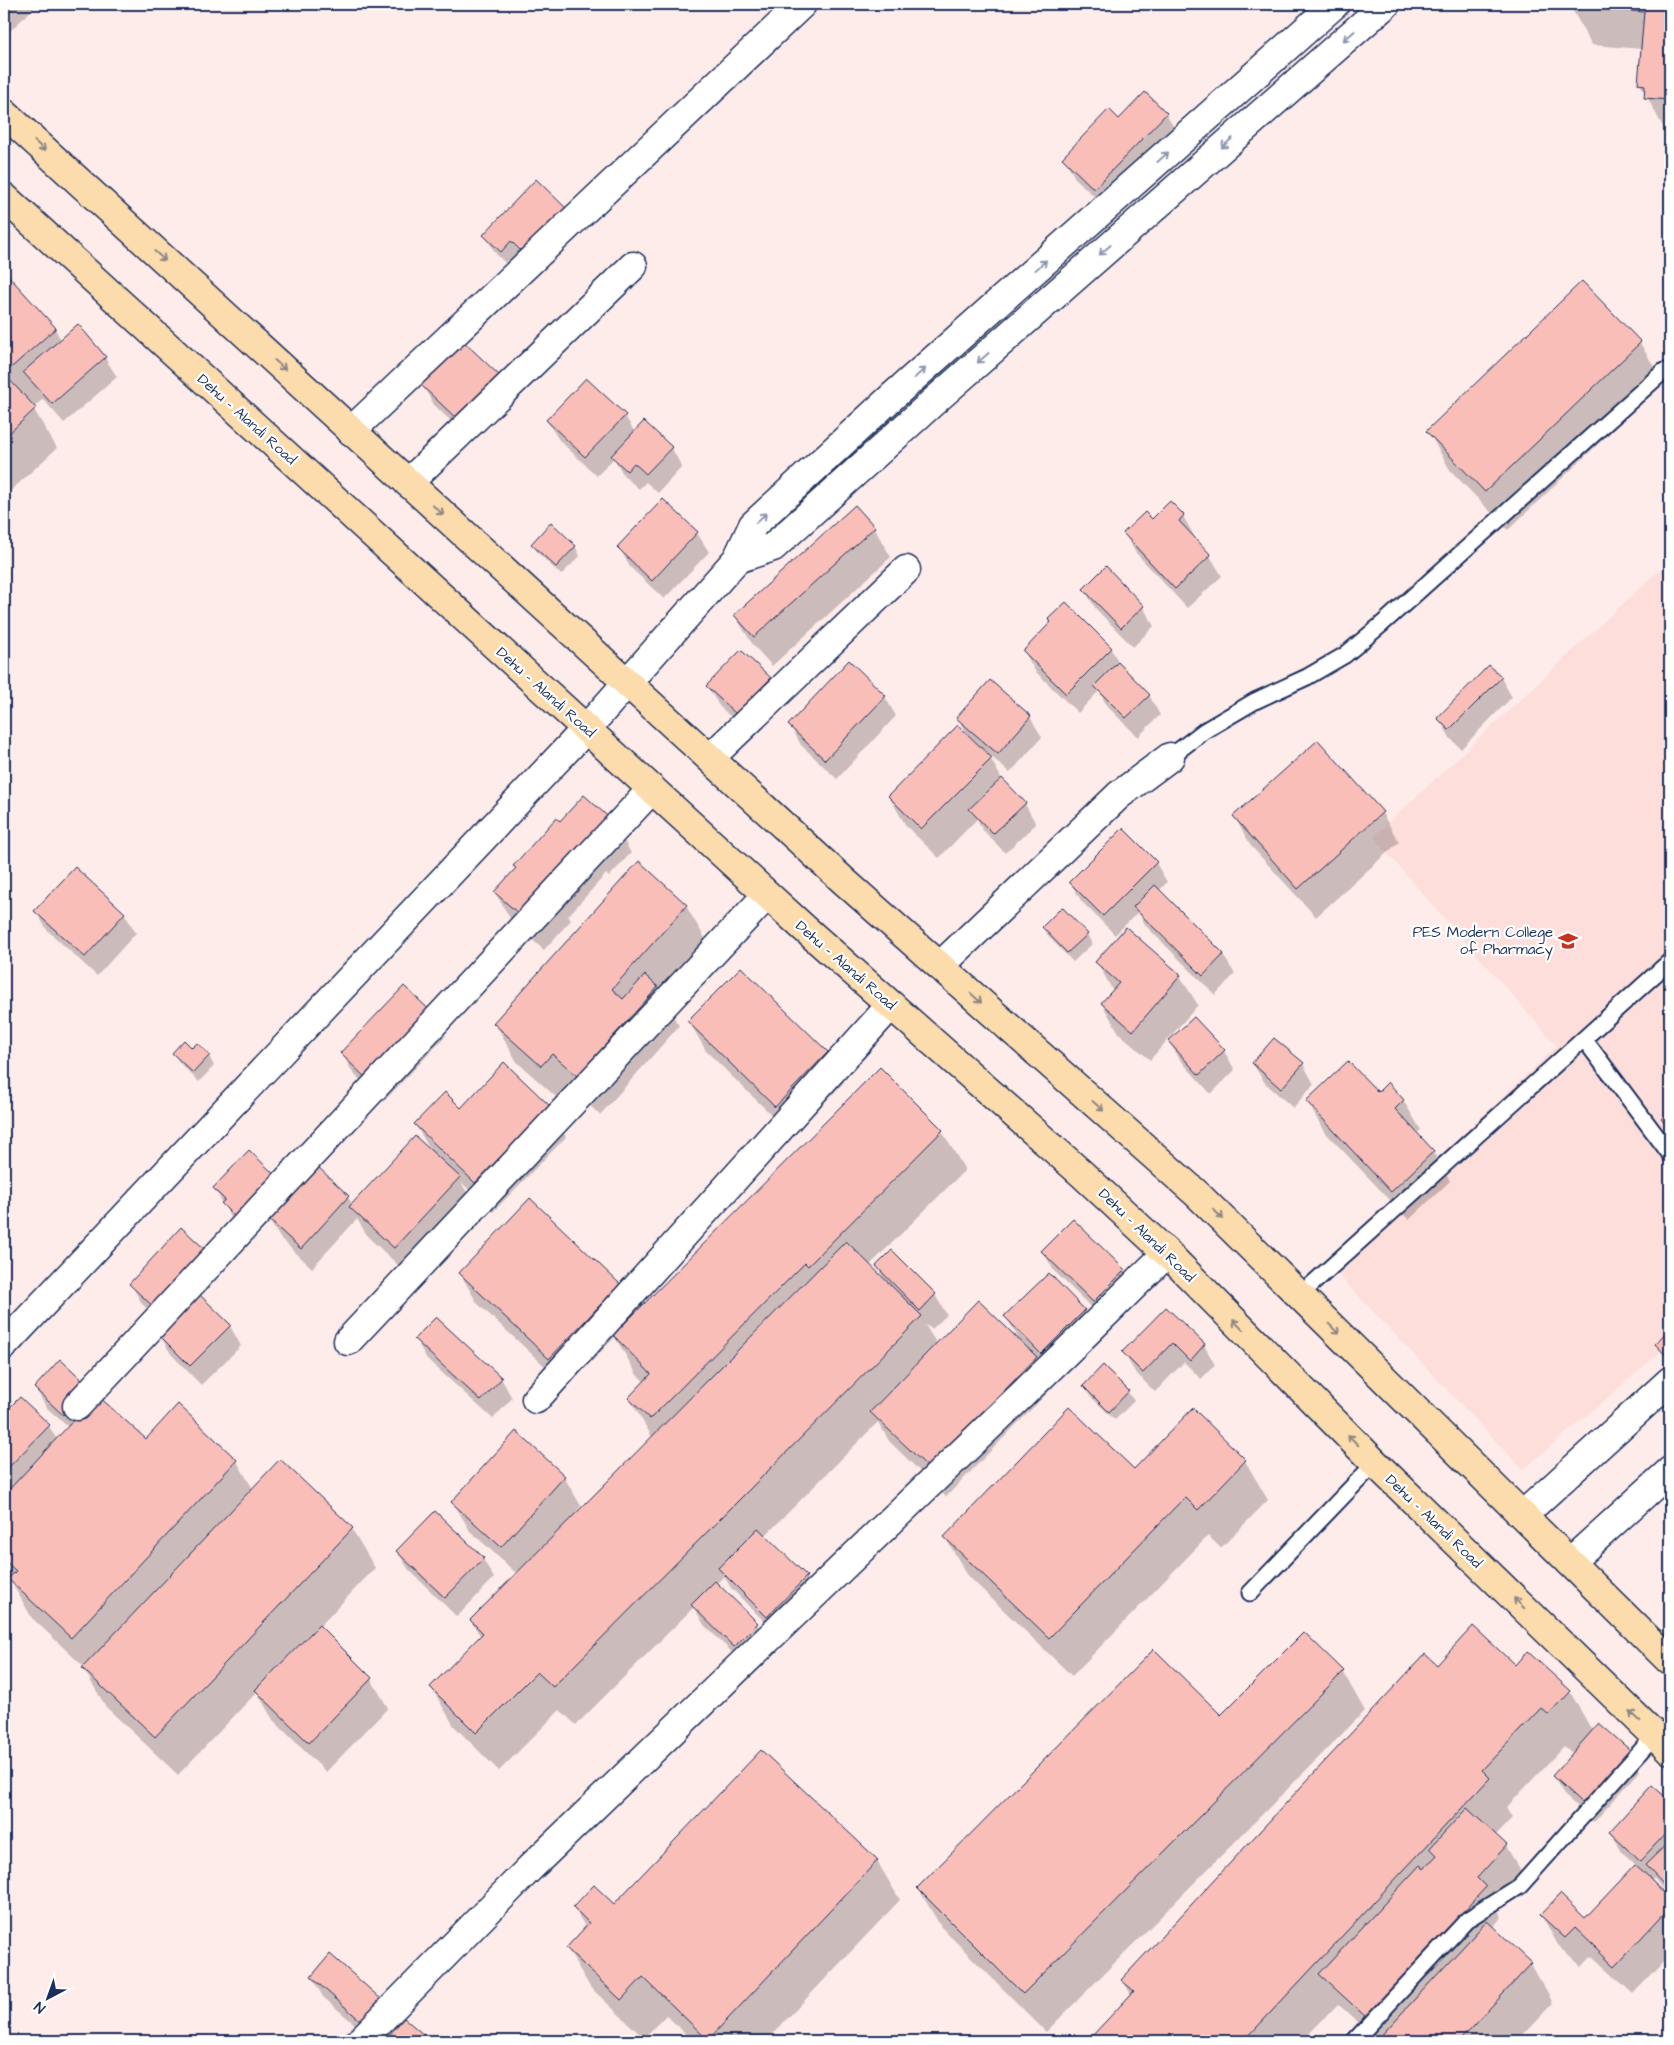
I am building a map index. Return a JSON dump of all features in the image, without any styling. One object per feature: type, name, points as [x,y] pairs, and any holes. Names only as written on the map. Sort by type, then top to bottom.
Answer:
[{"type":"main road","points":[[4,113],[627,683],[940,966],[1197,1194],[1670,1661]]},
{"type":"main road","name":"Dehu - Alandi Road","points":[[4,197],[767,895],[1082,1173],[1167,1253],[1375,1463],[1662,1742]]},
{"type":"street","points":[[351,431],[802,4]]},
{"type":"street","points":[[4,1345],[586,729],[737,559],[753,525],[894,395],[1335,4]]},
{"type":"street","points":[[737,559],[773,547],[916,418],[1386,4]]},
{"type":"street","points":[[408,483],[632,266]]},
{"type":"street","points":[[894,395],[916,418]]},
{"type":"street","points":[[710,758],[906,570]]},
{"type":"street","points":[[940,966],[1119,795],[1170,757]]},
{"type":"street","points":[[76,1406],[652,789]]},
{"type":"street","points":[[348,1341],[767,895]]},
{"type":"street","points":[[536,1399],[891,1005]]},
{"type":"street","points":[[360,2041],[530,1868],[1167,1253]]},
{"type":"street","points":[[1523,1515],[1670,1381]]},
{"type":"street","points":[[1570,1562],[1670,1471]]},
{"type":"lane","points":[[1170,757],[1204,730],[1255,700],[1307,677],[1345,655],[1664,371]]},
{"type":"lane","points":[[1300,1295],[1670,961]]},
{"type":"lane","points":[[1584,1039],[1670,1154]]},
{"type":"lane","points":[[1250,1593],[1375,1463]]},
{"type":"lane","points":[[1354,2041],[1468,1919],[1520,1886],[1662,1742]]},
{"type":"shaded area","name":"PES Modern College of Pharmacy","points":[[1670,560],[1670,1344],[1523,1470],[1326,1262],[1557,1046],[1373,837]]},
{"type":"building","points":[[1568,4],[1670,4],[1670,100],[1644,98],[1645,85],[1638,84],[1644,12],[1568,6]]},
{"type":"building","points":[[1145,92],[1167,113],[1094,189],[1062,158],[1109,109],[1119,119]]},
{"type":"building","points":[[536,179],[570,212],[539,245],[532,239],[521,251],[511,241],[501,252],[483,235]]},
{"type":"building","points":[[4,271],[56,328],[4,374]]},
{"type":"building","points":[[1582,281],[1641,342],[1485,492],[1426,431]]},
{"type":"building","points":[[78,324],[106,357],[52,404],[23,372]]},
{"type":"building","points":[[463,341],[499,375],[457,419],[421,385]]},
{"type":"building","points":[[4,374],[36,408],[4,438]]},
{"type":"building","points":[[586,378],[626,415],[585,457],[546,420]]},
{"type":"building","points":[[644,421],[672,447],[646,474],[634,463],[627,471],[611,456]]},
{"type":"building","points":[[663,499],[698,532],[652,581],[617,547]]},
{"type":"building","points":[[1170,501],[1184,515],[1179,521],[1211,555],[1175,589],[1123,533],[1145,512],[1152,519]]},
{"type":"building","points":[[855,505],[875,527],[754,637],[734,615]]},
{"type":"building","points":[[551,522],[576,546],[556,567],[531,544]]},
{"type":"building","points":[[1106,566],[1144,606],[1121,628],[1083,589]]},
{"type":"building","points":[[1066,602],[1112,648],[1066,694],[1023,651],[1051,622],[1048,619]]},
{"type":"building","points":[[741,650],[771,678],[736,714],[706,686]]},
{"type":"building","points":[[849,660],[886,696],[825,760],[788,725]]},
{"type":"building","points":[[1118,662],[1150,695],[1126,718],[1094,686]]},
{"type":"building","points":[[1489,665],[1502,677],[1449,730],[1437,718]]},
{"type":"building","points":[[990,680],[1031,716],[998,754],[956,718]]},
{"type":"building","points":[[958,725],[992,758],[921,829],[888,796]]},
{"type":"building","points":[[1318,740],[1383,812],[1298,889],[1233,816]]},
{"type":"building","points":[[1002,778],[1026,803],[993,834],[969,809]]},
{"type":"building","points":[[584,795],[615,823],[527,921],[494,892],[516,868],[513,866],[556,818],[560,821]]},
{"type":"building","points":[[1123,828],[1157,862],[1103,916],[1069,882]]},
{"type":"building","points":[[639,861],[687,905],[612,989],[623,999],[645,975],[658,987],[577,1076],[552,1054],[541,1066],[493,1023]]},
{"type":"building","points":[[75,867],[125,913],[85,957],[34,911]]},
{"type":"building","points":[[1155,885],[1224,954],[1203,976],[1133,907]]},
{"type":"building","points":[[1062,907],[1088,934],[1067,953],[1042,927]]},
{"type":"building","points":[[1126,927],[1181,975],[1133,1031],[1101,1003],[1119,983],[1095,962]]},
{"type":"building","points":[[741,967],[828,1052],[775,1107],[687,1021]]},
{"type":"building","points":[[404,986],[436,1016],[371,1083],[340,1053]]},
{"type":"building","points":[[1194,1017],[1225,1050],[1199,1075],[1168,1041]]},
{"type":"building","points":[[1274,1038],[1304,1063],[1281,1089],[1252,1063]]},
{"type":"building","points":[[184,1040],[192,1048],[197,1043],[210,1055],[193,1073],[172,1053]]},
{"type":"building","points":[[1348,1061],[1378,1092],[1388,1082],[1404,1100],[1395,1109],[1434,1151],[1391,1192],[1306,1101]]},
{"type":"building","points":[[504,1062],[550,1106],[475,1183],[414,1124],[445,1092],[461,1108]]},
{"type":"building","points":[[880,1067],[943,1130],[808,1266],[805,1263],[650,1419],[628,1398],[651,1374],[613,1335]]},
{"type":"building","points":[[1670,1110],[1670,1129],[1661,1119]]},
{"type":"building","points":[[415,1136],[460,1177],[394,1248],[349,1207]]},
{"type":"building","points":[[249,1150],[280,1180],[240,1222],[221,1203],[225,1200],[213,1188]]},
{"type":"building","points":[[316,1165],[349,1196],[301,1249],[267,1218]]},
{"type":"building","points":[[530,1198],[620,1284],[549,1359],[459,1273]]},
{"type":"building","points":[[1073,1219],[1125,1270],[1093,1302],[1041,1251]]},
{"type":"building","points":[[181,1227],[210,1254],[158,1311],[129,1284]]},
{"type":"building","points":[[846,1241],[922,1316],[553,1687],[537,1672],[476,1733],[430,1687],[483,1633],[470,1620]]},
{"type":"building","points":[[892,1250],[936,1294],[920,1311],[876,1266]]},
{"type":"building","points":[[1049,1273],[1085,1310],[1041,1354],[1004,1316]]},
{"type":"building","points":[[199,1294],[231,1325],[190,1366],[158,1334]]},
{"type":"building","points":[[978,1300],[1037,1357],[929,1468],[870,1412]]},
{"type":"building","points":[[1166,1307],[1205,1344],[1190,1361],[1172,1343],[1143,1373],[1122,1352]]},
{"type":"building","points":[[436,1317],[502,1378],[481,1401],[414,1339]]},
{"type":"building","points":[[1670,1328],[1670,1360],[1655,1344]]},
{"type":"building","points":[[60,1359],[89,1386],[63,1415],[34,1388]]},
{"type":"building","points":[[1103,1365],[1129,1391],[1109,1412],[1083,1386]]},
{"type":"building","points":[[97,1395],[146,1439],[178,1404],[237,1460],[71,1638],[8,1579],[16,1571],[4,1560],[4,1495]]},
{"type":"building","points":[[20,1397],[50,1425],[4,1472],[4,1413]]},
{"type":"building","points":[[1069,1407],[1134,1469],[1193,1408],[1246,1460],[1198,1510],[1185,1497],[1049,1638],[944,1537]]},
{"type":"building","points":[[516,1431],[565,1476],[501,1547],[451,1502]]},
{"type":"building","points":[[280,1459],[353,1528],[155,1737],[82,1668]]},
{"type":"building","points":[[435,1511],[484,1558],[445,1598],[396,1551]]},
{"type":"building","points":[[758,1528],[807,1576],[767,1617],[718,1568]]},
{"type":"building","points":[[715,1581],[758,1623],[734,1647],[691,1605]]},
{"type":"building","points":[[319,1625],[372,1678],[309,1743],[255,1690]]},
{"type":"building","points":[[1473,1626],[1515,1665],[1527,1651],[1571,1691],[1549,1715],[1541,1708],[1482,1770],[1490,1778],[1244,2041],[1099,2041],[1093,2035],[1134,1991],[1121,1980],[1425,1654],[1437,1665]]},
{"type":"building","points":[[1304,1632],[1344,1671],[1023,1994],[917,1888],[1154,1649],[1221,1715]]},
{"type":"building","points":[[1599,1723],[1630,1750],[1583,1804],[1552,1776]]},
{"type":"building","points":[[761,1750],[878,1860],[708,2040],[643,1977],[621,2000],[566,1948],[589,1923],[573,1907],[594,1885],[614,1904]]},
{"type":"building","points":[[1652,1785],[1670,1801],[1670,1829],[1640,1861],[1609,1832]]},
{"type":"building","points":[[1467,1808],[1507,1845],[1477,1878],[1486,1887],[1366,2017],[1319,1974],[1420,1865],[1424,1869],[1437,1855],[1430,1848]]},
{"type":"building","points":[[1670,1841],[1670,1891],[1645,1865]]},
{"type":"building","points":[[1635,1865],[1670,1898],[1670,1907],[1615,1966],[1575,1928],[1565,1938],[1540,1915],[1560,1894],[1585,1918]]},
{"type":"building","points":[[1487,1921],[1532,1963],[1459,2041],[1376,2041]]},
{"type":"building","points":[[330,1954],[381,1999],[361,2021],[311,1977]]},
{"type":"building","points":[[404,2018],[431,2041],[384,2041]]},
{"type":"place","name":"PES Modern College of Pharmacy","points":[[1568,941]]}]
